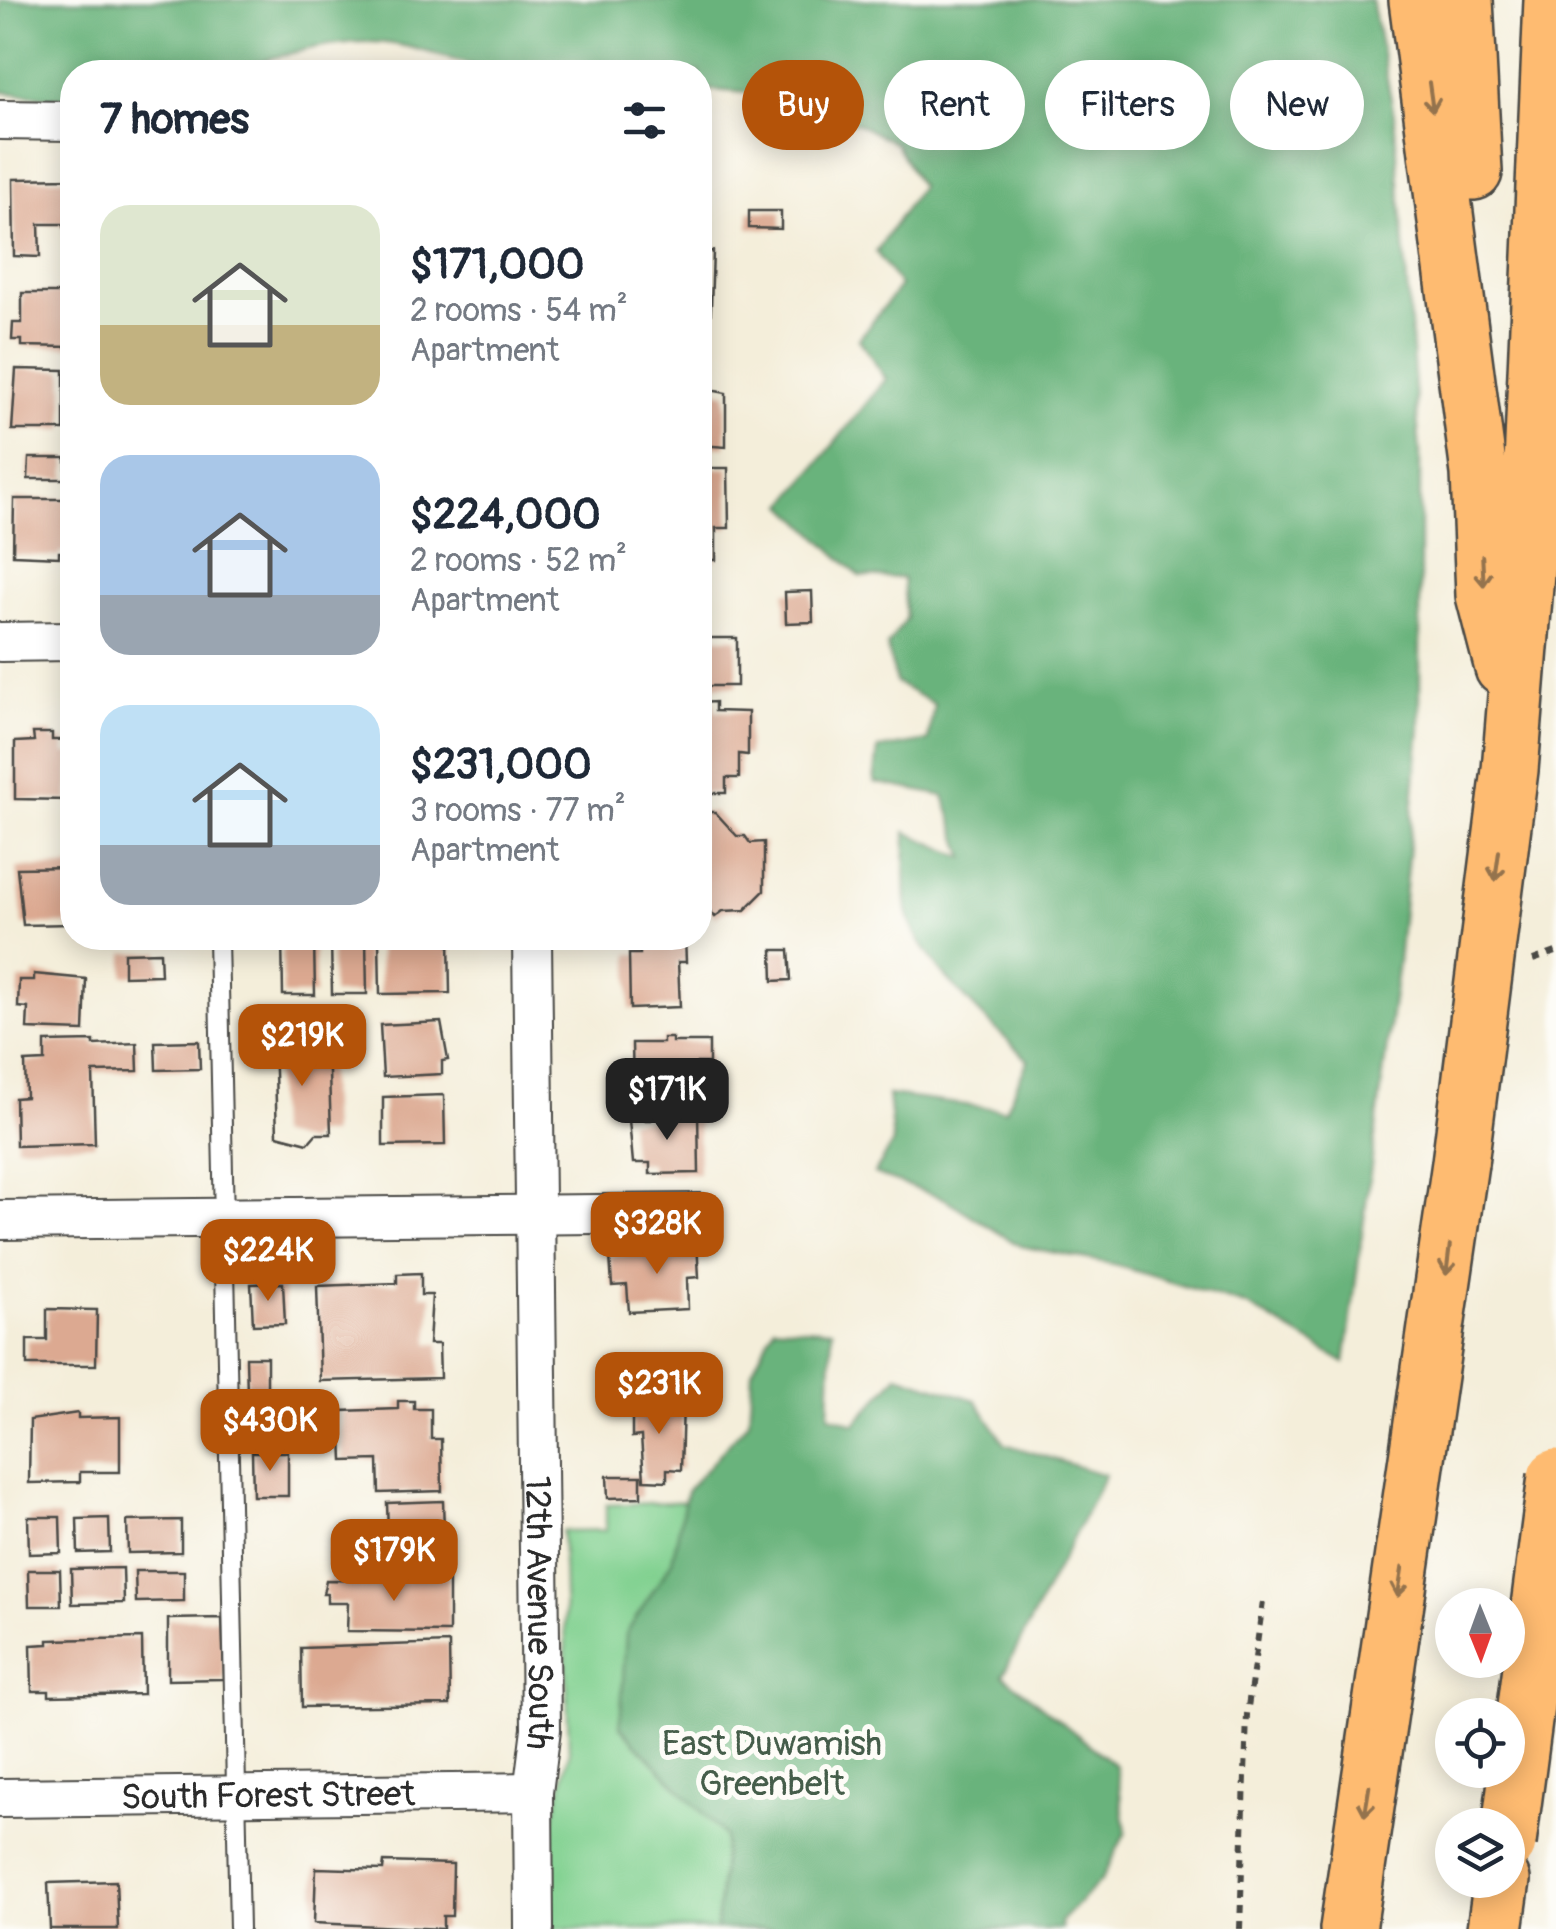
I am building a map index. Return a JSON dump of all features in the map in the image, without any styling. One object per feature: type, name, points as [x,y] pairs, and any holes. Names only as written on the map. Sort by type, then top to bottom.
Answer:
[{"type":"highway","points":[[1418,0],[1479,473]]},
{"type":"highway","points":[[1465,0],[1482,346],[1479,473],[1484,595],[1514,710]]},
{"type":"highway","points":[[1348,1929],[1448,1269],[1510,770],[1540,346],[1552,0]]},
{"type":"highway","points":[[1513,1808],[1556,1478]]},
{"type":"highway","points":[[1495,1929],[1499,1898]]},
{"type":"street","points":[[0,120],[60,121]]},
{"type":"street","points":[[0,642],[60,641]]},
{"type":"street","name":"12th Avenue South","points":[[532,950],[541,1730],[534,1792],[534,1929]]},
{"type":"street","points":[[0,1220],[700,1213]]},
{"type":"street","name":"South Forest Street","points":[[0,1798],[534,1792]]},
{"type":"lane","points":[[218,950],[239,1929]]},
{"type":"path","points":[[1240,1929],[1247,1714],[1264,1595]]},
{"type":"green space","points":[[0,0],[1372,0],[1394,115],[1420,453],[1420,729],[1398,962],[1345,1363],[1248,1306],[1113,1264],[1020,1246],[945,1199],[874,1174],[893,1143],[888,1095],[1005,1110],[1028,1060],[940,969],[924,948],[907,910],[906,832],[965,858],[944,796],[874,782],[878,749],[928,741],[934,704],[896,683],[887,646],[906,619],[903,578],[859,576],[785,505],[886,379],[859,339],[900,286],[876,252],[920,187],[899,150],[1025,150],[1025,60],[884,60],[884,138],[864,127],[864,60],[742,60],[742,92],[712,90],[712,60],[452,60],[393,44],[367,42],[310,49],[267,60],[60,60],[60,98],[0,92]]},
{"type":"green space","points":[[774,1326],[832,1330],[829,1415],[855,1424],[898,1375],[976,1400],[1005,1444],[1105,1475],[1003,1675],[1116,1766],[1126,1832],[1102,1879],[1060,1922],[1062,1929],[716,1929],[725,1836],[620,1727],[626,1634],[672,1561],[687,1490],[749,1421],[752,1371]]},
{"type":"green space","name":"East Duwamish Greenbelt","points":[[833,1495],[1014,1929],[549,1929],[548,1841],[569,1754],[562,1531],[606,1530],[606,1505]]},
{"type":"building","points":[[60,178],[60,224],[39,224],[40,257],[14,256],[13,179]]},
{"type":"building","points":[[749,211],[781,211],[781,229],[749,228]]},
{"type":"building","points":[[22,293],[60,293],[60,347],[22,346],[22,340],[12,340],[13,323],[22,323]]},
{"type":"building","points":[[16,369],[60,370],[60,430],[12,430]]},
{"type":"building","points":[[712,390],[726,393],[726,447],[712,446]]},
{"type":"building","points":[[29,458],[60,458],[60,479],[28,479]]},
{"type":"building","points":[[712,468],[728,468],[729,528],[716,528],[716,560],[712,560]]},
{"type":"building","points":[[14,499],[60,499],[59,557],[13,555]]},
{"type":"building","points":[[812,591],[813,622],[786,623],[785,592]]},
{"type":"building","points":[[712,638],[737,638],[737,686],[712,686]]},
{"type":"building","points":[[712,702],[715,711],[748,712],[748,755],[739,754],[739,778],[726,778],[726,793],[712,793]]},
{"type":"building","points":[[33,733],[52,733],[52,740],[60,740],[60,800],[15,799],[15,742],[34,741]]},
{"type":"building","points":[[712,812],[737,836],[745,836],[750,843],[764,842],[764,891],[745,910],[723,911],[715,917]]},
{"type":"building","points":[[60,867],[60,924],[23,925],[17,868]]},
{"type":"building","points":[[282,950],[314,950],[315,995],[283,995]]},
{"type":"building","points":[[331,950],[366,950],[367,994],[332,994]]},
{"type":"building","points":[[379,950],[449,950],[450,993],[380,994]]},
{"type":"building","points":[[640,950],[686,950],[686,962],[678,962],[680,1007],[630,1009],[629,954],[640,954]]},
{"type":"building","points":[[772,950],[789,950],[791,980],[773,981]]},
{"type":"building","points":[[160,952],[161,975],[124,976],[124,953]]},
{"type":"building","points":[[34,974],[86,979],[84,1031],[27,1029],[28,1008],[18,1007],[19,980],[34,980]]},
{"type":"building","points":[[441,1022],[448,1060],[442,1061],[442,1074],[383,1077],[380,1025]]},
{"type":"building","points":[[663,1038],[672,1038],[672,1042],[709,1042],[709,1063],[697,1063],[697,1096],[664,1096],[664,1088],[633,1088],[632,1043],[663,1043]]},
{"type":"building","points":[[94,1041],[94,1045],[137,1043],[138,1071],[93,1072],[95,1144],[16,1146],[15,1098],[26,1097],[25,1062],[45,1061],[45,1042]]},
{"type":"building","points":[[199,1041],[200,1069],[156,1070],[155,1042]]},
{"type":"building","points":[[274,1041],[328,1041],[331,1134],[316,1134],[308,1143],[277,1135]]},
{"type":"building","points":[[444,1095],[445,1145],[383,1146],[383,1097]]},
{"type":"building","points":[[698,1112],[699,1173],[650,1174],[650,1163],[633,1163],[629,1120],[651,1120],[651,1113]]},
{"type":"building","points":[[697,1243],[699,1277],[687,1278],[688,1309],[629,1312],[627,1285],[612,1286],[610,1256],[649,1252],[649,1246]]},
{"type":"building","points":[[421,1273],[421,1295],[432,1295],[429,1344],[439,1344],[440,1378],[320,1381],[317,1286],[397,1283],[397,1274]]},
{"type":"building","points":[[283,1283],[285,1324],[253,1325],[251,1284]]},
{"type":"building","points":[[47,1309],[97,1310],[96,1365],[27,1365],[27,1340],[47,1340]]},
{"type":"building","points":[[246,1357],[267,1357],[267,1394],[247,1395]]},
{"type":"building","points":[[398,1401],[414,1401],[414,1409],[431,1409],[431,1439],[441,1439],[442,1491],[379,1493],[378,1460],[343,1461],[341,1411],[398,1409]]},
{"type":"building","points":[[632,1401],[683,1403],[681,1470],[667,1469],[667,1481],[644,1480],[641,1436],[632,1437]]},
{"type":"building","points":[[78,1413],[78,1418],[120,1417],[120,1472],[80,1472],[80,1482],[29,1483],[30,1420]]},
{"type":"building","points":[[252,1452],[288,1452],[288,1496],[253,1496]]},
{"type":"building","points":[[607,1476],[641,1476],[641,1497],[608,1498]]},
{"type":"building","points":[[443,1501],[445,1558],[389,1560],[387,1503]]},
{"type":"building","points":[[28,1517],[60,1517],[61,1553],[29,1554]]},
{"type":"building","points":[[109,1518],[110,1552],[78,1553],[77,1519]]},
{"type":"building","points":[[181,1520],[181,1552],[128,1553],[127,1521]]},
{"type":"building","points":[[376,1550],[377,1572],[335,1573],[335,1551]]},
{"type":"building","points":[[123,1568],[124,1603],[72,1604],[71,1569]]},
{"type":"building","points":[[28,1570],[60,1570],[61,1606],[29,1606]]},
{"type":"building","points":[[135,1571],[184,1571],[184,1601],[136,1602]]},
{"type":"building","points":[[406,1575],[449,1575],[449,1632],[347,1631],[348,1603],[327,1603],[327,1594],[323,1594],[326,1580],[407,1581]]},
{"type":"building","points":[[222,1618],[224,1679],[168,1680],[168,1619]]},
{"type":"building","points":[[142,1638],[143,1694],[49,1696],[49,1691],[32,1691],[31,1645],[48,1644],[48,1640]]},
{"type":"building","points":[[449,1643],[450,1705],[302,1707],[301,1648]]},
{"type":"building","points":[[384,1862],[453,1864],[452,1916],[443,1916],[443,1929],[314,1923],[316,1868],[383,1870]]},
{"type":"building","points":[[116,1881],[118,1929],[50,1929],[48,1883]]}]
